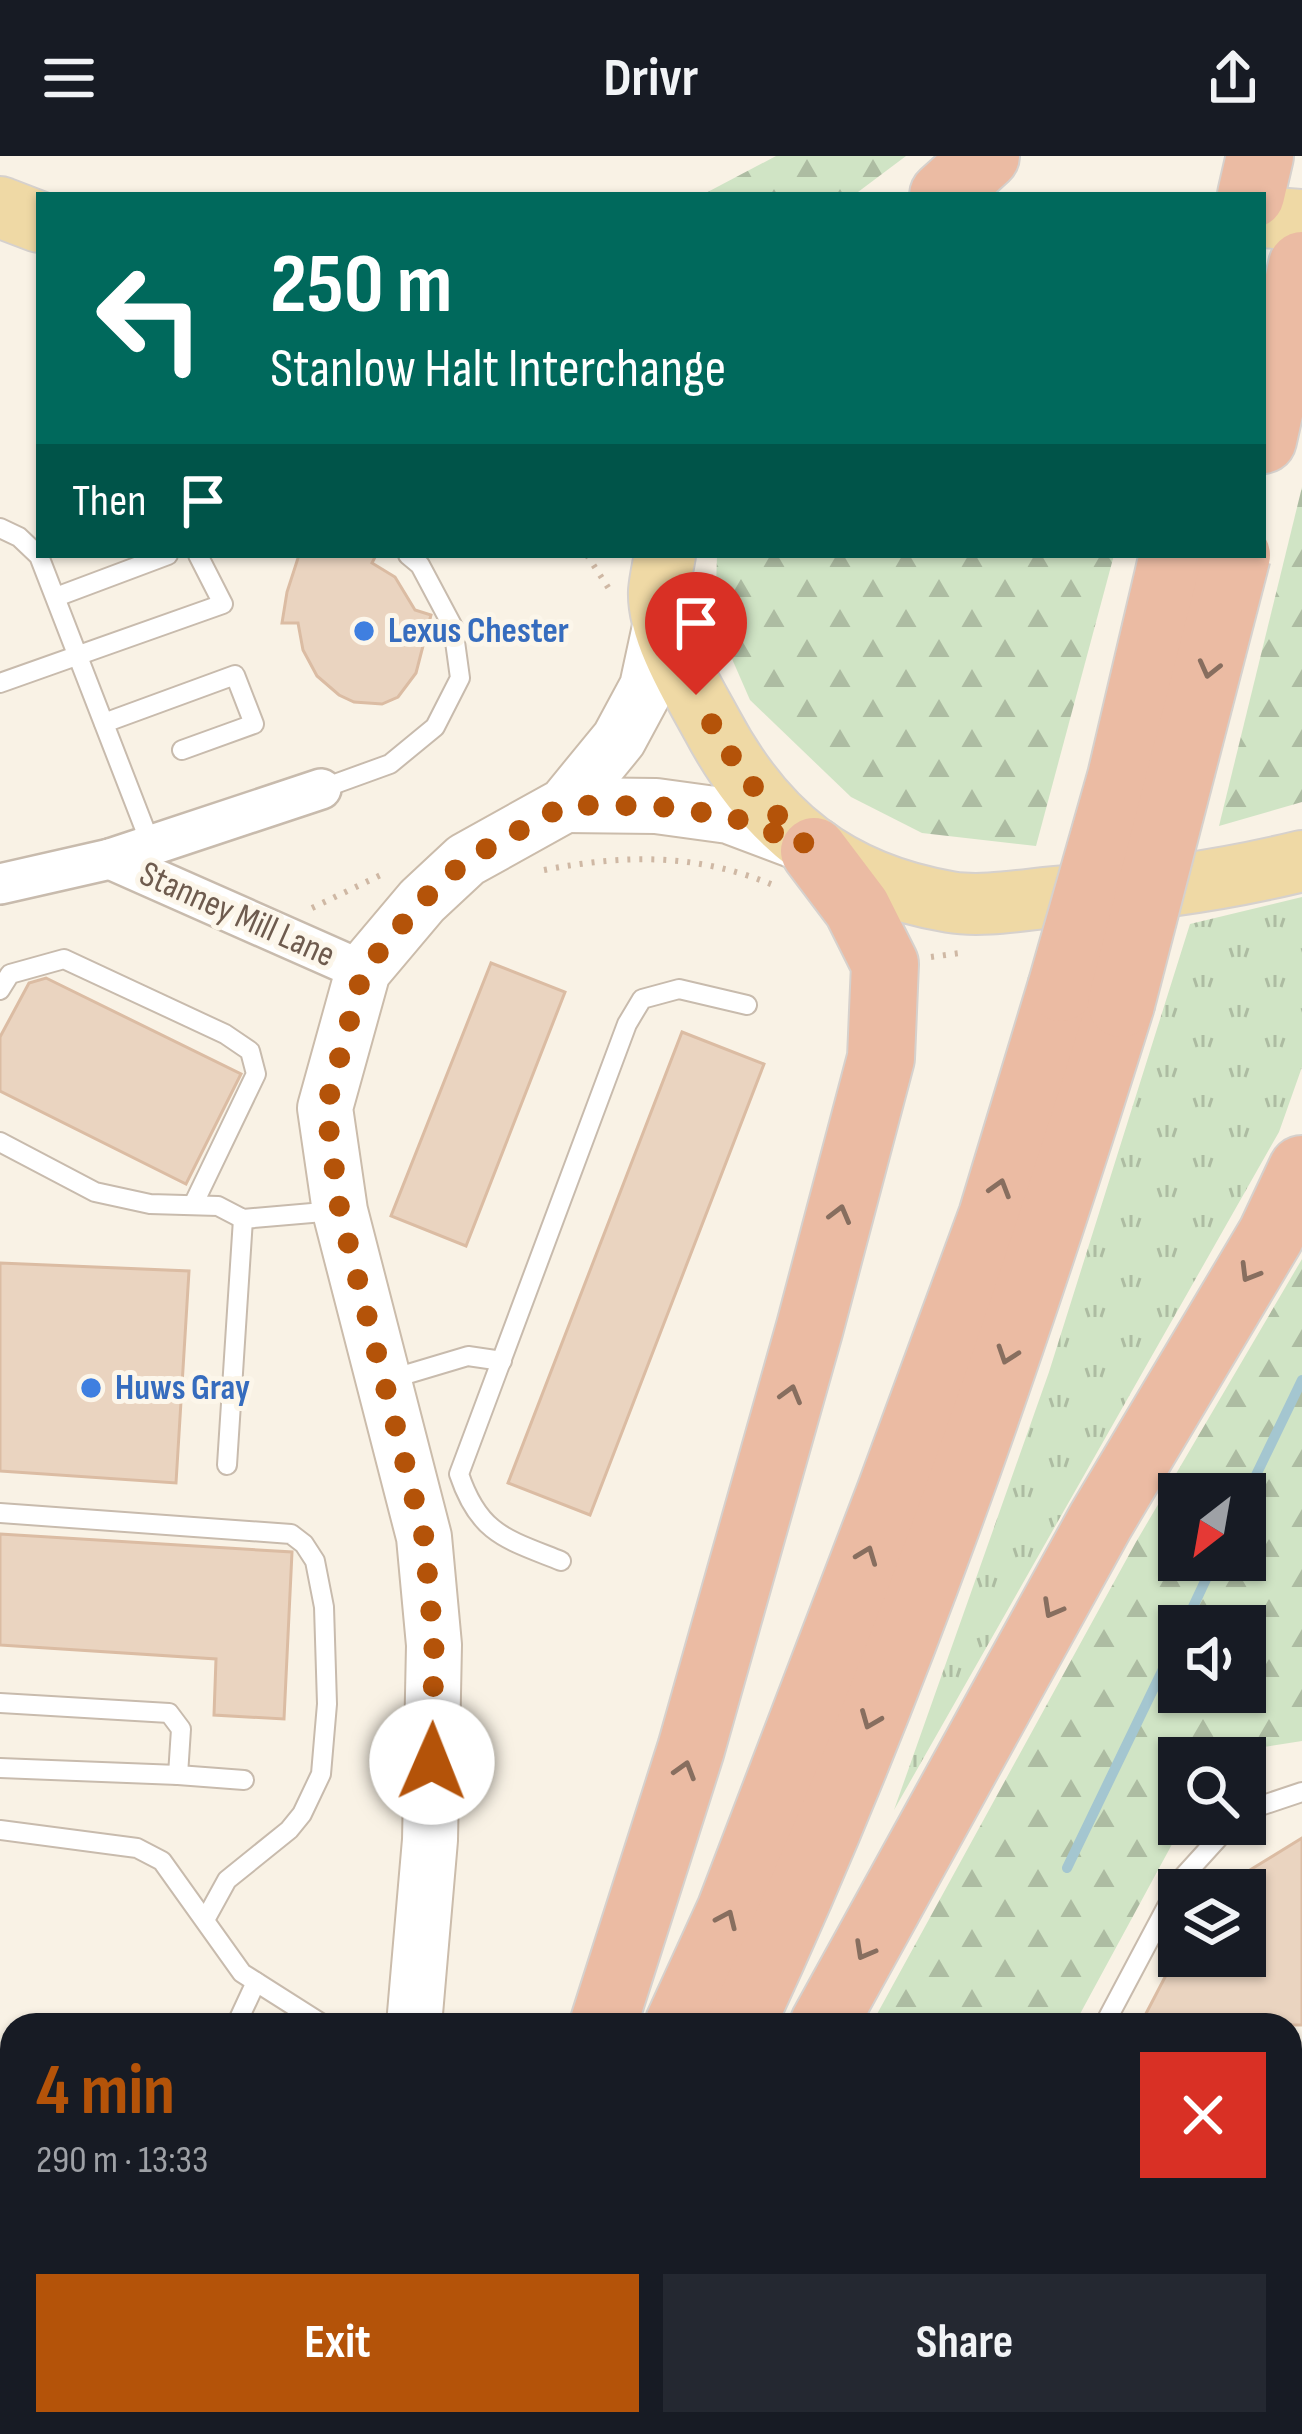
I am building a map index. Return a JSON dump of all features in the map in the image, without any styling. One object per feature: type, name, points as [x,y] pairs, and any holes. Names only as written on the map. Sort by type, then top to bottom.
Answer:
[{"type":"highway","points":[[947,192],[986,156]]},
{"type":"highway","points":[[1252,192],[1260,156]]},
{"type":"highway","points":[[1266,427],[1302,265]]},
{"type":"highway","points":[[747,2013],[786,1930],[949,1525],[1046,1243],[1091,996],[1121,777],[1172,558]]},
{"type":"highway","points":[[683,2013],[730,1911],[992,1216],[1091,996],[1236,558]]},
{"type":"highway","points":[[607,2013],[691,1749],[881,1058],[885,964],[857,908],[810,848]]},
{"type":"highway","points":[[830,2013],[1100,1522],[1271,1235],[1302,1168]]},
{"type":"main road","points":[[0,207],[36,221]]},
{"type":"main road","points":[[1266,217],[1302,220]]},
{"type":"main road","points":[[645,583],[680,666],[727,754],[759,799],[810,848],[876,882],[954,903],[1197,885],[1302,861]]},
{"type":"street","points":[[415,2013],[430,1840],[434,1645],[424,1537],[340,1211],[326,1108],[363,971],[422,901],[466,860],[565,805],[619,739],[646,687],[645,583]]},
{"type":"street","name":"Stanney Mill Lane","points":[[0,884],[110,859],[321,789]]},
{"type":"street","points":[[565,805],[656,806],[729,816],[810,848]]},
{"type":"street","name":"Stanney Mill Lane","points":[[110,859],[363,971]]},
{"type":"lane","points":[[0,528],[19,537],[36,554]]},
{"type":"lane","points":[[39,558],[152,845]]},
{"type":"lane","points":[[56,597],[160,558]]},
{"type":"lane","points":[[0,683],[223,604],[200,558]]},
{"type":"lane","points":[[321,789],[390,764],[435,727],[460,678],[453,626],[412,558]]},
{"type":"lane","points":[[104,723],[235,675],[254,724],[182,750]]},
{"type":"lane","points":[[0,990],[10,974],[64,959],[225,1034],[250,1051],[256,1074],[193,1205]]},
{"type":"lane","points":[[561,1561],[504,1538],[471,1509],[459,1474],[628,1024],[642,999],[679,989],[747,1005]]},
{"type":"lane","points":[[0,1142],[95,1192],[150,1204],[218,1206],[243,1219],[340,1211]]},
{"type":"lane","points":[[227,1465],[243,1219]]},
{"type":"lane","points":[[386,1381],[468,1355],[502,1361]]},
{"type":"lane","points":[[0,1513],[290,1534],[315,1561],[324,1607],[327,1704],[321,1774],[290,1830],[227,1880],[205,1920]]},
{"type":"lane","points":[[0,1703],[169,1713],[181,1729],[178,1775]]},
{"type":"lane","points":[[0,1768],[244,1780]]},
{"type":"lane","points":[[1266,1804],[1302,1792]]},
{"type":"lane","points":[[0,1830],[136,1848],[162,1862],[242,1973],[305,2013]]},
{"type":"lane","points":[[1110,2013],[1182,1878],[1212,1845]]},
{"type":"lane","points":[[242,2013],[256,1982]]},
{"type":"path","points":[[593,558],[645,583]]},
{"type":"path","points":[[287,938],[299,914],[391,870]]},
{"type":"green space","points":[[776,156],[906,156],[858,192],[708,192]]},
{"type":"green space","points":[[1302,487],[1302,802],[1219,826]]},
{"type":"green space","points":[[717,558],[1113,558],[1036,846],[922,833],[851,797],[750,700],[715,620]]},
{"type":"green space","points":[[1302,897],[1302,1067],[1279,1132],[894,1810],[1049,1372],[1190,924]]},
{"type":"green space","points":[[1302,1259],[1302,1741],[1266,1747],[1266,1737],[1158,1737],[1158,1845],[1172,1845],[1081,2013],[878,2013],[1158,1504],[1158,1581],[1266,1581],[1266,1473],[1176,1473]]},
{"type":"building","name":"Lexus Chester","points":[[298,558],[374,558],[372,563],[395,577],[415,610],[431,615],[416,673],[398,697],[382,704],[354,702],[317,676],[303,650],[298,623],[282,623]]},
{"type":"building","points":[[491,963],[565,992],[466,1246],[391,1216]]},
{"type":"building","points":[[46,978],[241,1074],[186,1184],[0,1091],[0,1037],[29,983]]},
{"type":"building","points":[[682,1032],[764,1064],[590,1515],[508,1483]]},
{"type":"building","name":"Huws Gray","points":[[0,1263],[189,1271],[176,1483],[0,1471]]},
{"type":"building","points":[[0,1534],[292,1552],[284,1719],[214,1715],[216,1659],[0,1645]]},
{"type":"building","points":[[1302,1838],[1302,2013],[1146,2013],[1165,1977],[1266,1977],[1266,1869],[1252,1869]]},
{"type":"waterway","points":[[1257,1473],[1302,1380]]},
{"type":"waterway","points":[[1194,1605],[1205,1581]]},
{"type":"waterway","points":[[1067,1868],[1158,1680]]},
{"type":"place","name":"Lexus Chester","points":[[364,631]]},
{"type":"place","name":"Huws Gray","points":[[91,1388]]},
{"type":"route","points":[[432,1762],[434,1645],[424,1537],[340,1211],[326,1108],[363,971],[422,901],[466,860],[512,832],[565,805],[656,806],[729,816],[806,845],[759,799],[727,754],[696,695]]}]
